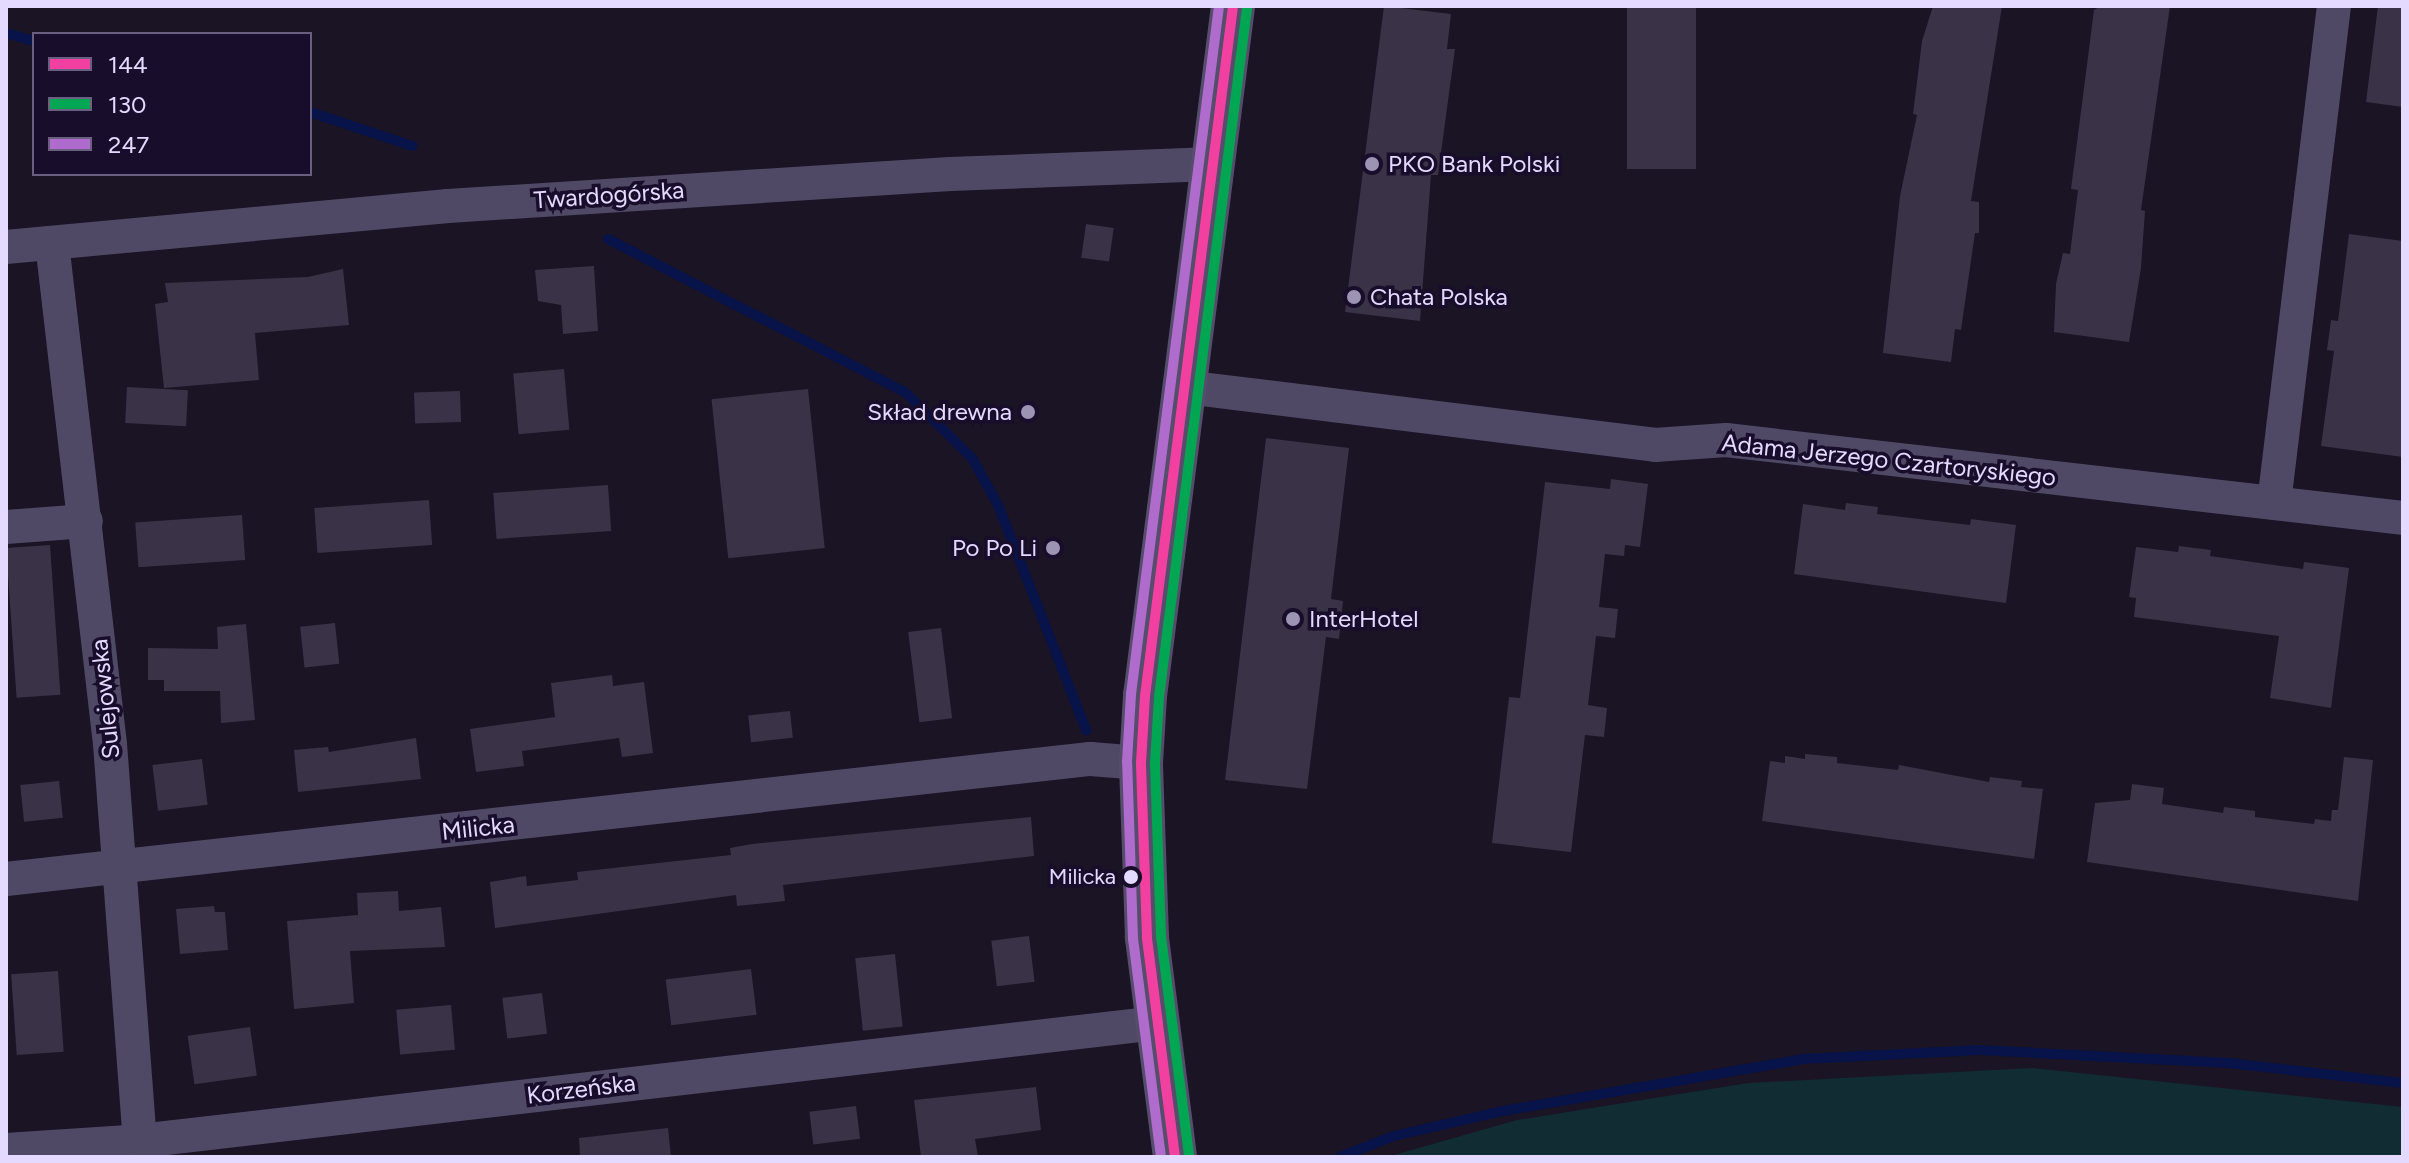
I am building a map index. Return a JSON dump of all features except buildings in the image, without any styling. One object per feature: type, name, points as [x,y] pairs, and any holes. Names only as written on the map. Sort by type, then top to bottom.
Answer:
[{"type":"street","points":[[1175,1157],[1156,1023],[1144,895],[1141,763],[1145,696],[1233,6]]},
{"type":"street","points":[[2274,503],[2334,6]]},
{"type":"street","name":"Twardogórska","points":[[6,247],[448,206],[950,174],[1213,164]]},
{"type":"street","name":"Sulejowska","points":[[52,243],[86,521],[121,866],[140,1149]]},
{"type":"street","name":"Adama Jerzego Czartoryskiego","points":[[1185,387],[1655,445],[1726,440],[2403,518]]},
{"type":"street","points":[[6,527],[86,521]]},
{"type":"street","name":"Milicka","points":[[6,879],[1090,759],[1141,763]]},
{"type":"street","name":"Korzeńska","points":[[6,1150],[140,1149],[1156,1023]]},
{"type":"shaded area","points":[[2032,1068],[2403,1107],[2403,1157],[1387,1157],[1517,1120],[1748,1083]]},
{"type":"waterway","points":[[6,33],[32,40]]},
{"type":"waterway","points":[[312,113],[413,146]]},
{"type":"waterway","points":[[608,239],[906,393],[972,458],[998,505],[1086,730]]},
{"type":"waterway","points":[[1340,1157],[1394,1136],[1503,1111],[1803,1059],[1981,1050],[2229,1063],[2403,1083]]},
{"type":"transit line","name":"247","points":[[1161,1157],[1133,939],[1127,762],[1131,694],[1219,6]]},
{"type":"transit line","name":"144","points":[[1175,1157],[1147,937],[1141,763],[1145,696],[1233,6]]},
{"type":"transit line","name":"130","points":[[1189,1155],[1161,936],[1155,763],[1159,697],[1247,8]]},
{"type":"place","name":"PKO Bank Polski","points":[[1372,164]]},
{"type":"place","name":"Chata Polska","points":[[1354,297]]},
{"type":"place","name":"Skład drewna","points":[[1028,412]]},
{"type":"place","name":"Po Po Li","points":[[1053,548]]},
{"type":"place","name":"InterHotel","points":[[1293,619]]},
{"type":"place","name":"Milicka","points":[[1131,877]]}]
